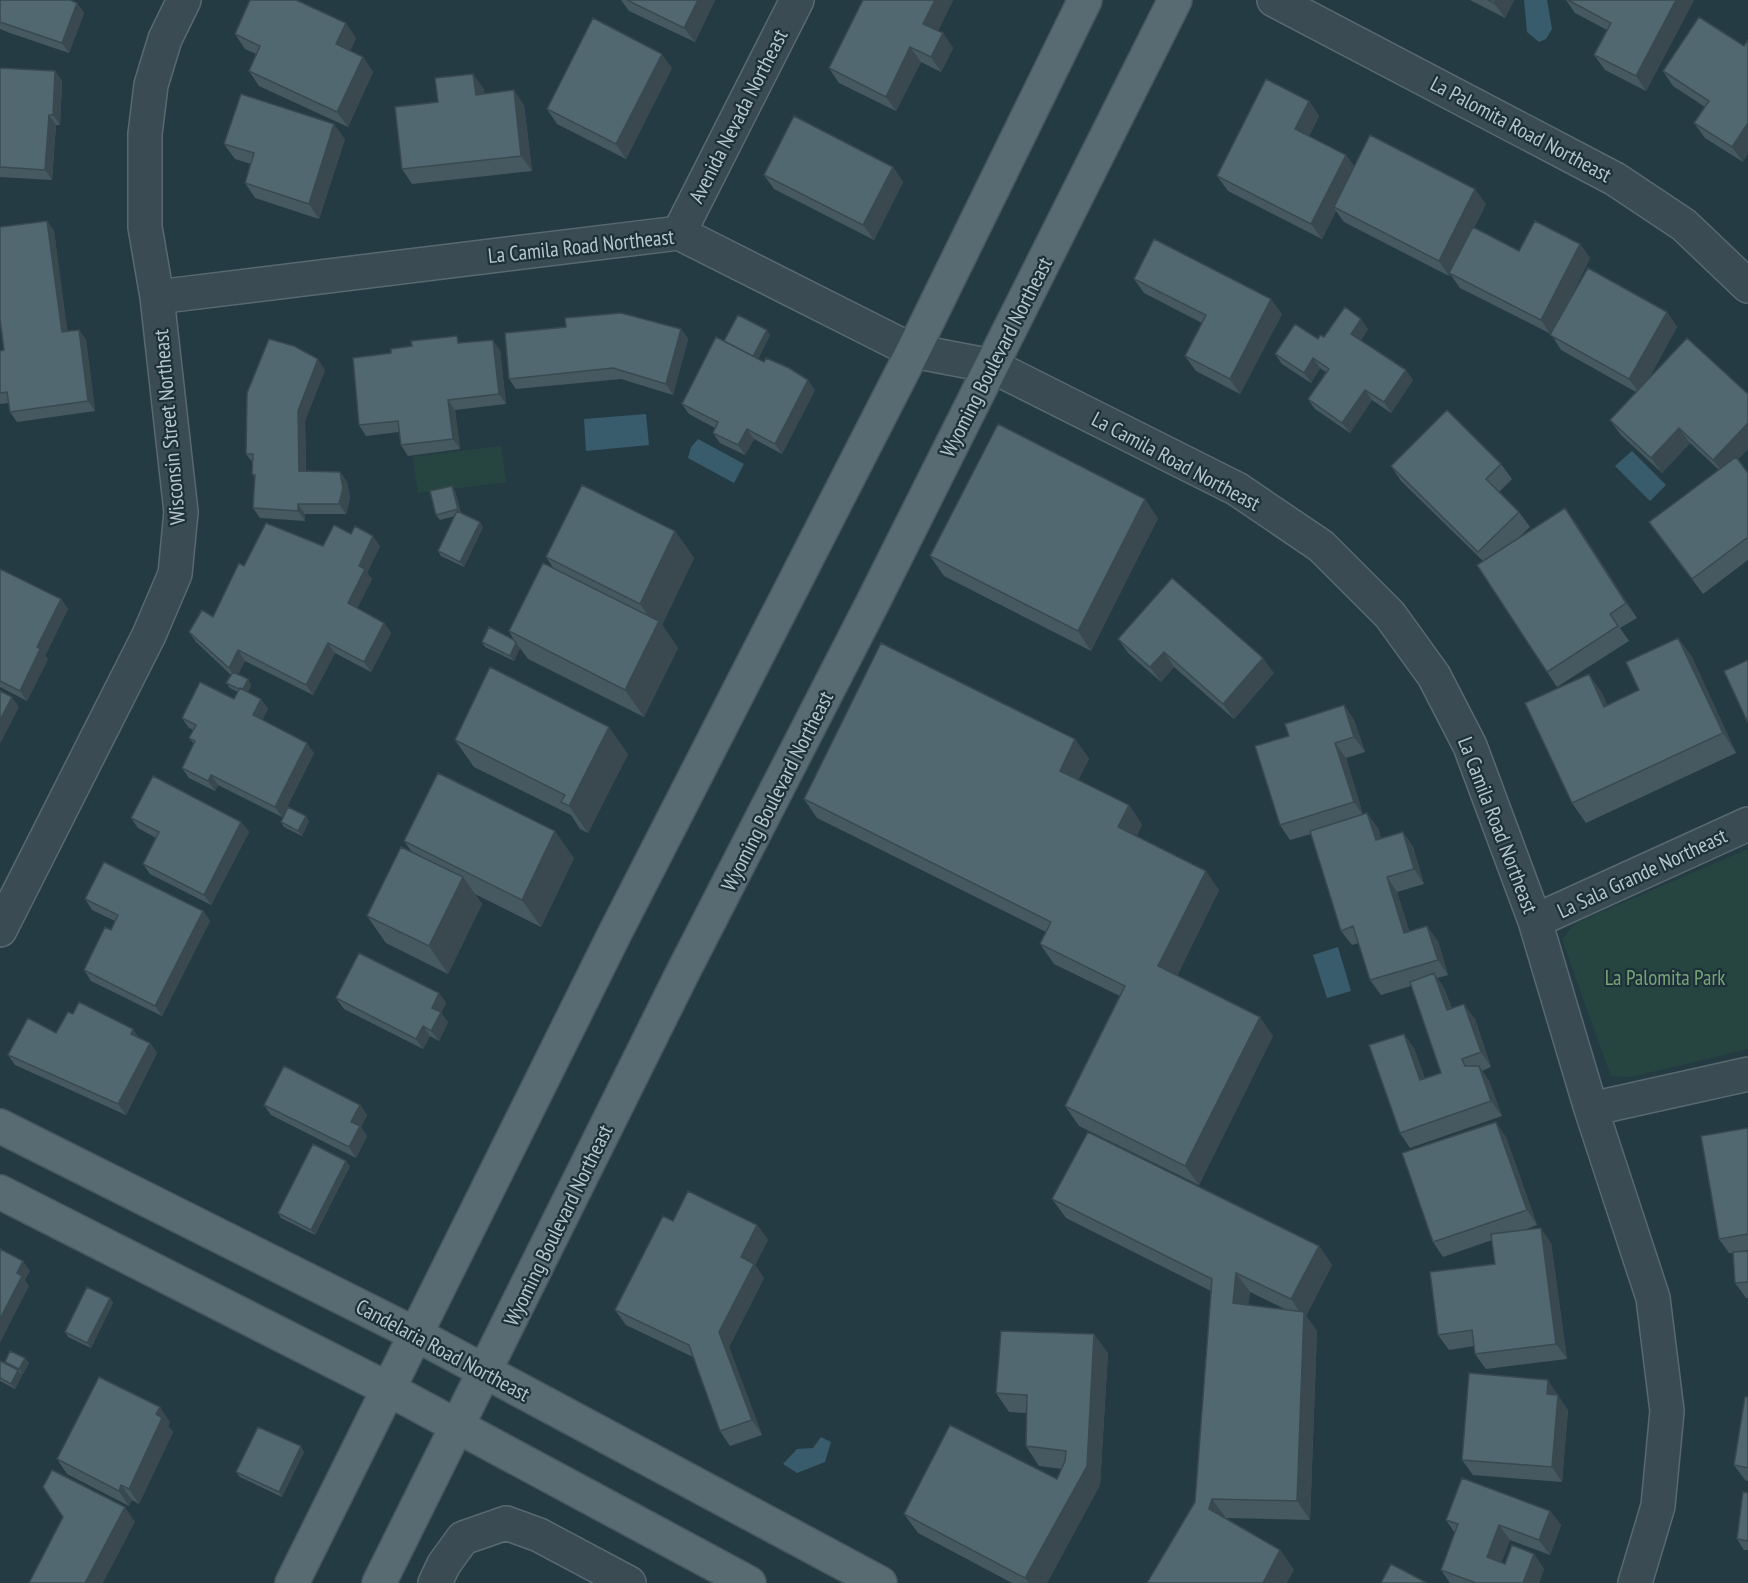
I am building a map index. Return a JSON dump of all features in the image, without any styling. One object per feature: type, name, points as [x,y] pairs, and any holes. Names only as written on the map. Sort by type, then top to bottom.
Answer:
[{"type":"main road","points":[[292,1583],[390,1390],[615,933],[913,351],[1085,0]]},
{"type":"main road","name":"Wyoming Boulevard Northeast","points":[[379,1583],[486,1372],[684,970],[992,366],[1175,0]]},
{"type":"main road","name":"Candelaria Road Northeast","points":[[0,1126],[417,1335],[880,1583]]},
{"type":"main road","points":[[0,1192],[390,1390],[749,1583]]},
{"type":"street","name":"Wisconsin Street Northeast","points":[[0,930],[149,635],[175,574],[181,512],[157,297],[145,227],[145,134],[153,76],[165,39],[184,0]]},
{"type":"street","name":"Avenida Nevada Northeast","points":[[679,233],[796,0]]},
{"type":"street","name":"La Palomita Road Northeast","points":[[1274,0],[1615,179],[1684,225],[1748,286]]},
{"type":"street","name":"La Camila Road Northeast","points":[[157,297],[679,233],[913,351],[992,366],[1237,489],[1321,546],[1390,615],[1434,676],[1470,746],[1535,921],[1591,1109],[1653,1298],[1667,1411],[1658,1506],[1635,1583]]},
{"type":"street","name":"La Sala Grande Northeast","points":[[1535,921],[1748,824]]},
{"type":"street","points":[[1591,1109],[1748,1074]]},
{"type":"street","points":[[439,1574],[463,1538],[506,1523],[539,1535],[629,1583]]},
{"type":"green space","points":[[501,446],[506,482],[418,493],[413,457]]},
{"type":"green space","name":"La Palomita Park","points":[[1748,849],[1748,1049],[1631,1077],[1611,1076],[1562,939],[1576,923]]},
{"type":"water","points":[[1524,0],[1547,0],[1552,29],[1546,39],[1539,42],[1527,32]]},
{"type":"water","points":[[646,414],[649,445],[586,451],[584,419]]},
{"type":"water","points":[[698,439],[744,464],[734,483],[688,458],[691,447]]},
{"type":"water","points":[[1632,451],[1666,485],[1650,501],[1615,466]]},
{"type":"water","points":[[1338,947],[1351,991],[1327,998],[1313,955]]},
{"type":"water","points":[[821,1437],[831,1442],[825,1462],[797,1473],[783,1464],[797,1449],[813,1448]]},
{"type":"building","points":[[0,0],[70,0],[77,3],[62,43],[0,22]]},
{"type":"building","points":[[250,0],[296,0],[346,23],[336,44],[363,57],[337,112],[249,71],[260,46],[235,34]]},
{"type":"building","points":[[627,0],[698,0],[684,28]]},
{"type":"building","points":[[863,0],[935,0],[923,24],[943,33],[931,57],[910,47],[886,97],[829,68]]},
{"type":"building","points":[[1568,0],[1676,0],[1636,76],[1594,55],[1611,23]]},
{"type":"building","points":[[1699,17],[1744,46],[1748,40],[1748,123],[1732,147],[1694,123],[1709,101],[1663,71]]},
{"type":"building","points":[[593,18],[662,54],[616,144],[547,109]]},
{"type":"building","points":[[0,68],[55,71],[53,115],[49,115],[45,170],[0,167]]},
{"type":"building","points":[[473,74],[476,95],[514,90],[521,156],[402,169],[395,107],[438,102],[435,78]]},
{"type":"building","points":[[1266,79],[1309,101],[1295,129],[1346,155],[1311,224],[1217,176]]},
{"type":"building","points":[[241,94],[334,124],[309,204],[245,183],[254,153],[224,144]]},
{"type":"building","points":[[794,116],[893,167],[863,225],[764,175]]},
{"type":"building","points":[[1370,135],[1475,189],[1439,261],[1334,207]]},
{"type":"building","points":[[47,221],[62,332],[79,330],[88,401],[10,412],[7,392],[0,393],[0,351],[4,350],[0,319],[0,227]]},
{"type":"building","points":[[1535,221],[1580,244],[1541,320],[1449,273],[1473,227],[1519,251]]},
{"type":"building","points":[[1154,239],[1271,299],[1230,379],[1185,356],[1206,315],[1134,279]]},
{"type":"building","points":[[1588,268],[1667,312],[1629,379],[1550,335]]},
{"type":"building","points":[[1345,307],[1361,319],[1351,334],[1406,370],[1384,402],[1365,390],[1342,423],[1308,399],[1329,369],[1313,358],[1304,373],[1275,354],[1295,324],[1318,339],[1320,335],[1324,337]]},
{"type":"building","points":[[621,313],[681,329],[666,384],[613,368],[509,379],[505,333],[566,327],[565,318]]},
{"type":"building","points":[[738,315],[767,330],[753,356],[724,341]]},
{"type":"building","points":[[457,336],[458,343],[493,340],[499,394],[448,400],[453,439],[401,445],[398,421],[359,425],[353,358],[391,353],[391,349],[412,346],[411,341]]},
{"type":"building","points":[[716,337],[764,362],[766,358],[789,368],[808,380],[775,444],[747,429],[738,445],[713,433],[718,422],[682,404]]},
{"type":"building","points":[[1687,338],[1748,394],[1748,423],[1713,460],[1679,428],[1651,458],[1610,420]]},
{"type":"building","points":[[269,339],[294,346],[318,359],[298,411],[299,471],[340,472],[343,488],[339,504],[298,504],[298,511],[253,508],[255,475],[252,474],[253,454],[246,454],[247,393]]},
{"type":"building","points":[[1447,410],[1501,464],[1486,479],[1519,512],[1478,552],[1391,466]]},
{"type":"building","points":[[998,424],[1145,499],[1078,631],[930,556]]},
{"type":"building","points":[[1736,457],[1748,473],[1748,537],[1692,579],[1649,522]]},
{"type":"building","points":[[582,485],[675,531],[640,604],[546,557]]},
{"type":"building","points":[[452,486],[458,509],[436,515],[430,491]]},
{"type":"building","points":[[1565,508],[1626,603],[1610,614],[1618,626],[1547,672],[1477,565]]},
{"type":"building","points":[[457,511],[480,522],[460,562],[438,551]]},
{"type":"building","points":[[266,523],[323,546],[334,525],[351,534],[355,526],[373,536],[359,566],[365,569],[348,603],[384,623],[364,662],[328,643],[306,685],[238,650],[229,668],[189,632],[202,610],[213,617],[239,563],[244,566]]},
{"type":"building","points":[[543,563],[659,621],[625,690],[509,631]]},
{"type":"building","points":[[0,569],[61,599],[37,647],[40,649],[20,691],[0,681]]},
{"type":"building","points":[[1172,578],[1263,658],[1223,704],[1164,652],[1150,667],[1118,639]]},
{"type":"building","points":[[489,627],[514,640],[516,643],[510,656],[482,642]]},
{"type":"building","points":[[1678,638],[1723,733],[1572,803],[1525,703],[1589,674],[1604,707],[1639,690],[1626,662]]},
{"type":"building","points":[[881,643],[1075,739],[1060,771],[1129,805],[1118,827],[1206,871],[1158,966],[1260,1017],[1185,1166],[1065,1106],[1125,986],[1040,944],[1051,922],[804,799]]},
{"type":"building","points":[[1748,660],[1748,723],[1724,671]]},
{"type":"building","points":[[490,667],[609,727],[569,806],[561,802],[565,795],[455,740]]},
{"type":"building","points":[[233,672],[248,679],[243,689],[226,683]]},
{"type":"building","points":[[200,682],[234,699],[240,688],[261,699],[253,715],[307,743],[275,807],[211,775],[208,781],[182,768],[195,741],[189,738],[196,725],[182,718]]},
{"type":"building","points":[[0,691],[12,697],[0,720]]},
{"type":"building","points":[[1344,705],[1354,737],[1335,743],[1354,802],[1280,825],[1255,746],[1289,736],[1285,724]]},
{"type":"building","points":[[438,773],[555,831],[522,900],[404,841]]},
{"type":"building","points":[[153,776],[241,822],[204,895],[143,864],[159,832],[131,818]]},
{"type":"building","points":[[288,807],[306,816],[298,831],[281,822]]},
{"type":"building","points":[[1367,813],[1376,840],[1403,832],[1414,869],[1387,877],[1404,933],[1427,926],[1438,960],[1370,980],[1353,926],[1341,931],[1310,831]]},
{"type":"building","points":[[401,847],[463,877],[429,946],[367,916]]},
{"type":"building","points":[[104,862],[203,911],[155,1006],[84,970],[105,927],[111,930],[118,915],[85,899]]},
{"type":"building","points":[[359,953],[439,993],[432,1008],[441,1012],[431,1031],[423,1026],[416,1039],[336,998]]},
{"type":"building","points":[[1434,973],[1447,1010],[1464,1004],[1481,1052],[1462,1059],[1465,1066],[1479,1066],[1491,1101],[1400,1133],[1369,1045],[1404,1034],[1420,1080],[1441,1073],[1410,982]]},
{"type":"building","points":[[79,1002],[133,1029],[131,1034],[150,1043],[118,1104],[8,1055],[28,1018],[56,1033],[68,1012],[73,1014]]},
{"type":"building","points":[[284,1066],[360,1105],[351,1122],[360,1126],[349,1147],[264,1105]]},
{"type":"building","points":[[1496,1122],[1527,1210],[1433,1242],[1402,1153]]},
{"type":"building","points":[[1748,1128],[1748,1234],[1719,1239],[1701,1136]]},
{"type":"building","points":[[1088,1132],[1319,1246],[1291,1299],[1236,1273],[1233,1303],[1304,1312],[1297,1501],[1212,1499],[1209,1509],[1280,1550],[1263,1583],[1147,1583],[1195,1502],[1212,1279],[1052,1199]]},
{"type":"building","points":[[313,1144],[346,1161],[311,1230],[278,1213]]},
{"type":"building","points":[[688,1191],[757,1225],[741,1257],[754,1264],[719,1332],[752,1420],[720,1431],[689,1345],[615,1310],[663,1216],[673,1221]]},
{"type":"building","points":[[1541,1228],[1556,1344],[1475,1354],[1472,1330],[1438,1335],[1430,1272],[1495,1264],[1491,1234]]},
{"type":"building","points":[[0,1249],[23,1261],[17,1273],[22,1276],[0,1319]]},
{"type":"building","points":[[1748,1251],[1748,1282],[1735,1283],[1733,1252]]},
{"type":"building","points":[[87,1287],[110,1298],[87,1343],[65,1332]]},
{"type":"building","points":[[1001,1331],[1094,1334],[1087,1466],[1025,1578],[904,1514],[950,1425],[1057,1479],[1065,1461],[1066,1451],[1026,1446],[1027,1395],[996,1393]]},
{"type":"building","points":[[10,1351],[25,1358],[19,1369],[5,1362]]},
{"type":"building","points":[[0,1361],[18,1370],[11,1384],[0,1378]]},
{"type":"building","points":[[1469,1373],[1548,1380],[1547,1394],[1558,1395],[1552,1467],[1462,1460]]},
{"type":"building","points":[[99,1377],[160,1407],[156,1414],[162,1418],[129,1489],[121,1485],[119,1491],[57,1459]]},
{"type":"building","points":[[1745,1397],[1748,1397],[1748,1468],[1734,1465]]},
{"type":"building","points":[[258,1427],[301,1446],[279,1492],[236,1472]]},
{"type":"building","points":[[52,1470],[125,1507],[85,1583],[29,1583],[63,1517],[43,1487]]},
{"type":"building","points":[[1462,1478],[1550,1511],[1539,1540],[1499,1525],[1487,1557],[1505,1564],[1512,1545],[1534,1554],[1523,1583],[1476,1583],[1441,1570],[1458,1524],[1446,1520]]},
{"type":"building","points":[[1743,1492],[1748,1493],[1748,1541],[1737,1539]]},
{"type":"building","points":[[1391,1564],[1427,1583],[1381,1583]]}]
